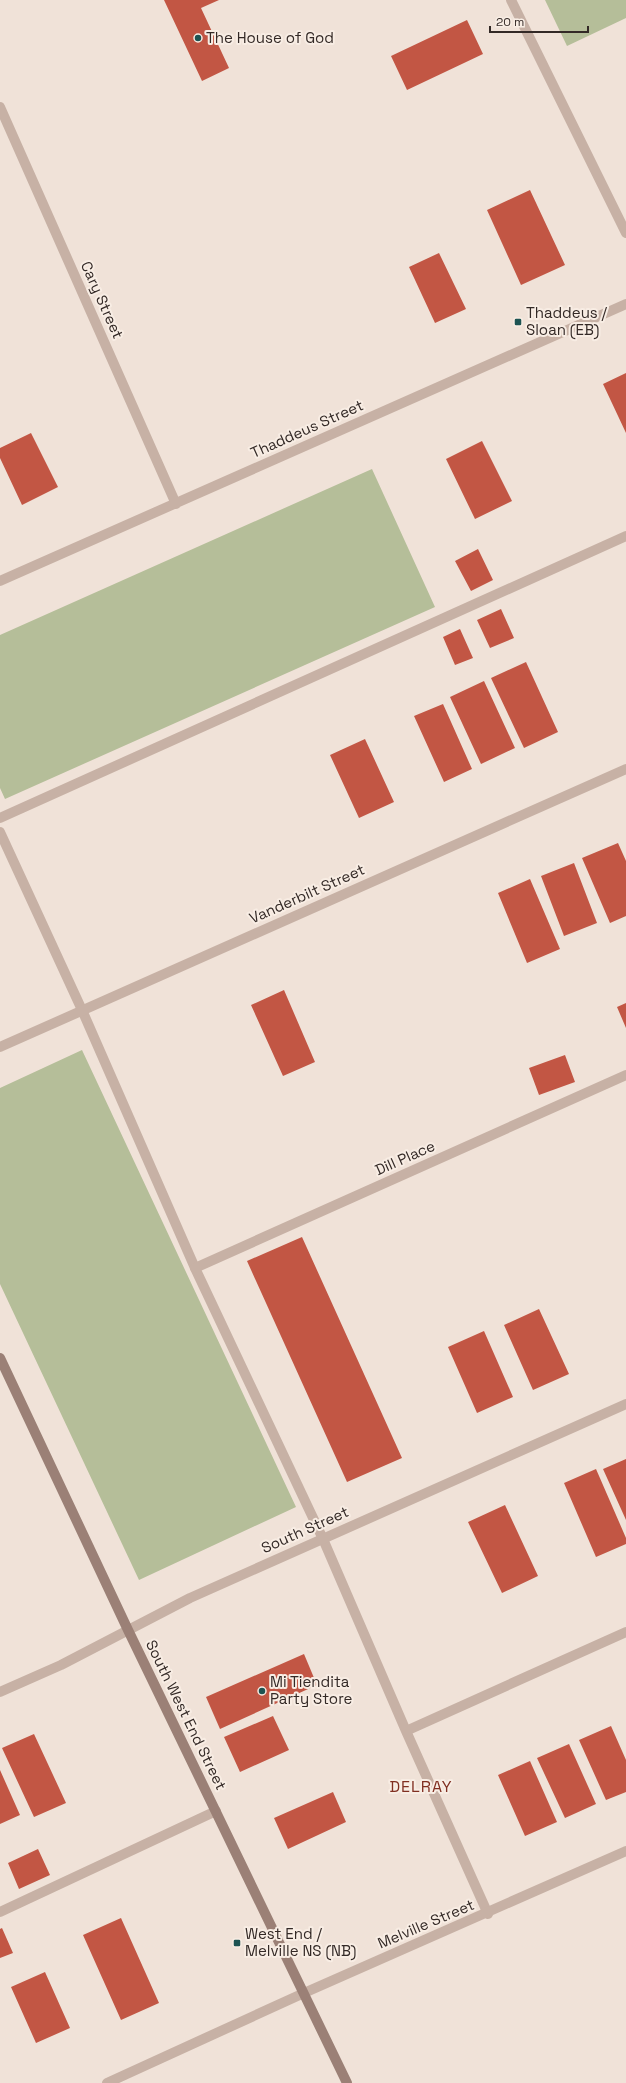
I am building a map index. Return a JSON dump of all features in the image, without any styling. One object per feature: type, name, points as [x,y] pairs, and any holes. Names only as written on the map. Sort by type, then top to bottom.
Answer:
[{"type":"street","points":[[512,0],[626,233]]},
{"type":"street","name":"Cary Street","points":[[0,107],[176,504]]},
{"type":"street","name":"Thaddeus Street","points":[[0,581],[626,304]]},
{"type":"street","points":[[0,818],[626,536]]},
{"type":"street","name":"Vanderbilt Street","points":[[0,1047],[626,769]]},
{"type":"street","points":[[0,832],[82,1010],[195,1268],[323,1539],[406,1731],[488,1914]]},
{"type":"street","name":"Dill Place","points":[[195,1268],[626,1075]]},
{"type":"street","name":"South West End Street","points":[[0,1358],[128,1630],[347,2083]]},
{"type":"street","name":"South Street","points":[[0,1692],[61,1665],[190,1598],[626,1404]]},
{"type":"street","points":[[406,1731],[626,1632]]},
{"type":"street","points":[[0,1912],[216,1812]]},
{"type":"street","name":"Melville Street","points":[[107,2083],[304,1993],[488,1914],[626,1851]]},
{"type":"green space","points":[[545,0],[626,0],[626,18],[567,46]]},
{"type":"green space","points":[[372,469],[435,607],[5,799],[0,788],[0,635]]},
{"type":"green space","points":[[82,1050],[296,1507],[139,1580],[0,1284],[0,1088]]},
{"type":"building","name":"The House of God","points":[[164,0],[219,0],[201,8],[229,68],[202,81]]},
{"type":"building","points":[[467,20],[483,54],[407,90],[391,56]]},
{"type":"building","points":[[530,190],[565,265],[521,285],[487,210]]},
{"type":"building","points":[[439,253],[466,309],[435,323],[409,267]]},
{"type":"building","points":[[626,373],[626,433],[603,384]]},
{"type":"building","points":[[31,433],[58,487],[22,505],[0,458],[0,448]]},
{"type":"building","points":[[482,441],[512,501],[475,519],[446,459]]},
{"type":"building","points":[[478,549],[493,580],[471,591],[455,561]]},
{"type":"building","points":[[501,609],[514,638],[490,648],[477,620]]},
{"type":"building","points":[[460,629],[473,658],[455,665],[443,637]]},
{"type":"building","points":[[526,662],[558,732],[524,748],[491,678]]},
{"type":"building","points":[[484,681],[515,748],[481,764],[450,697]]},
{"type":"building","points":[[443,704],[472,769],[444,782],[414,716]]},
{"type":"building","points":[[365,739],[394,802],[359,818],[330,755]]},
{"type":"building","points":[[618,843],[626,861],[626,916],[610,923],[582,858]]},
{"type":"building","points":[[574,863],[597,923],[564,936],[541,876]]},
{"type":"building","points":[[530,879],[560,949],[527,963],[498,893]]},
{"type":"building","points":[[284,990],[315,1062],[283,1076],[251,1005]]},
{"type":"building","points":[[626,1003],[626,1028],[617,1007]]},
{"type":"building","points":[[565,1055],[575,1082],[539,1095],[529,1068]]},
{"type":"building","points":[[302,1237],[402,1458],[347,1482],[247,1261]]},
{"type":"building","points":[[539,1309],[569,1374],[533,1390],[504,1325]]},
{"type":"building","points":[[484,1331],[513,1397],[477,1413],[448,1347]]},
{"type":"building","points":[[626,1459],[626,1520],[603,1469]]},
{"type":"building","points":[[596,1469],[626,1538],[626,1544],[596,1557],[564,1483]]},
{"type":"building","points":[[505,1505],[538,1576],[502,1593],[468,1522]]},
{"type":"building","name":"Mi Tiendita Party Store","points":[[304,1654],[317,1685],[220,1729],[206,1697]]},
{"type":"building","points":[[273,1716],[289,1750],[240,1772],[224,1737]]},
{"type":"building","points":[[611,1726],[626,1760],[626,1792],[606,1800],[579,1740]]},
{"type":"building","points":[[34,1734],[66,1803],[34,1817],[2,1748]]},
{"type":"building","points":[[569,1744],[596,1804],[565,1818],[537,1758]]},
{"type":"building","points":[[530,1761],[557,1822],[525,1836],[498,1775]]},
{"type":"building","points":[[0,1770],[20,1815],[0,1824]]},
{"type":"building","points":[[333,1792],[346,1822],[288,1849],[274,1818]]},
{"type":"building","points":[[38,1849],[50,1875],[19,1889],[8,1863]]},
{"type":"building","points":[[121,1918],[159,2003],[121,2020],[83,1935]]},
{"type":"building","points":[[2,1928],[13,1953],[0,1958],[0,1929]]},
{"type":"building","points":[[45,1972],[70,2028],[36,2043],[11,1987]]},
{"type":"place","name":"The House of God","points":[[198,38]]},
{"type":"place","name":"Thaddeus / Sloan (EB)","points":[[518,322]]},
{"type":"place","name":"Mi Tiendita Party Store","points":[[262,1691]]},
{"type":"place","name":"West End / Melville NS (NB)","points":[[237,1943]]},
{"type":"district","name":"DELRAY","points":[[421,1786]]}]
